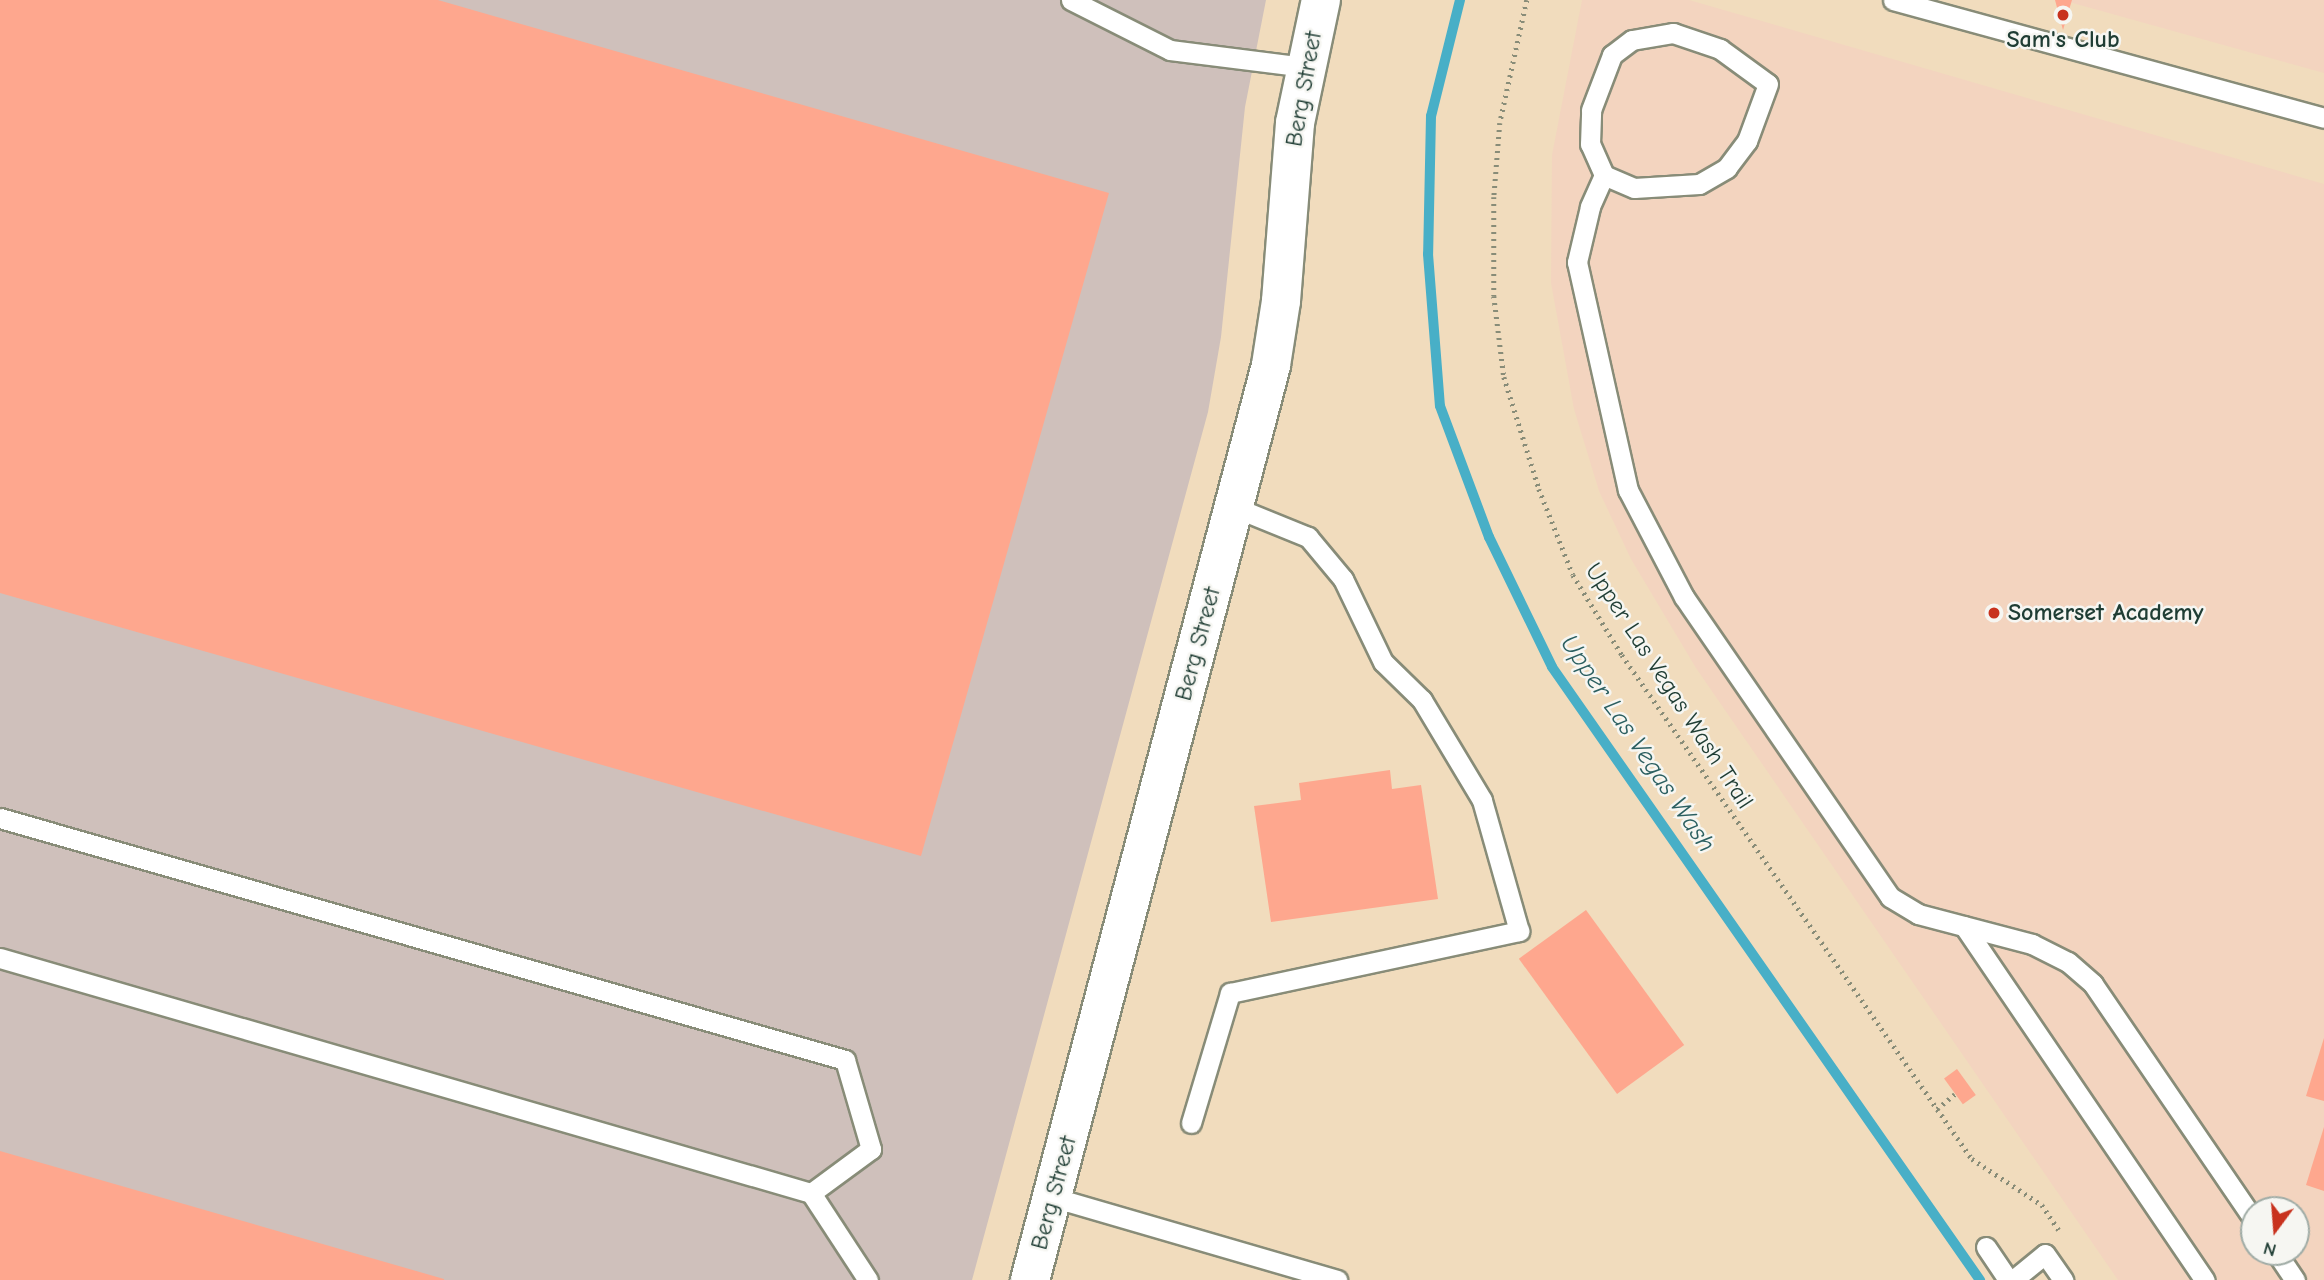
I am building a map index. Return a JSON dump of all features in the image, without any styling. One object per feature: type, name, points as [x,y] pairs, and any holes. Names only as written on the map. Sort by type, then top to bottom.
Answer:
[{"type":"street","name":"Berg Street","points":[[1030,1280],[1273,352],[1304,67],[1321,0]]},
{"type":"lane","points":[[1071,0],[1170,50],[1304,67]]},
{"type":"lane","points":[[1892,0],[2324,118]]},
{"type":"lane","points":[[1604,175],[1634,188],[1699,184],[1727,167],[1747,141],[1768,84],[1702,41],[1673,33],[1632,40],[1612,55],[1591,110],[1590,144],[1604,175],[1590,207],[1577,262],[1628,490],[1684,597],[1890,897],[1904,909],[2032,944],[2068,962],[2094,984],[2240,1199]]},
{"type":"lane","points":[[1191,1123],[1230,993],[1519,930],[1482,800],[1422,700],[1383,662],[1343,579],[1308,537],[1234,507]]},
{"type":"lane","points":[[0,818],[845,1060],[872,1149],[811,1193]]},
{"type":"lane","points":[[1964,926],[2205,1280]]},
{"type":"lane","points":[[0,958],[811,1193],[868,1280]]},
{"type":"lane","points":[[1052,1197],[1337,1280]]},
{"type":"lane","points":[[1986,1247],[2011,1280],[2045,1254],[2063,1280]]},
{"type":"path","name":"Upper Las Vegas Wash Trail","points":[[1527,0],[1500,123],[1494,198],[1494,296],[1504,377],[1539,489],[1573,575],[1622,655],[1972,1159],[2042,1205],[2064,1237]]},
{"type":"path","points":[[1937,1109],[1955,1094]]},
{"type":"shaded area","points":[[0,0],[1266,0],[1245,107],[1221,337],[1208,412],[972,1280],[0,1280]]},
{"type":"shaded area","name":"Somerset Academy","points":[[1582,0],[1689,0],[2324,184],[2324,1280],[2118,1280],[1696,668],[1631,559],[1599,491],[1574,409],[1551,283],[1552,155]]},
{"type":"shaded area","points":[[2062,0],[2324,0],[2324,73]]},
{"type":"building","points":[[0,0],[438,0],[1109,193],[921,856],[0,593]]},
{"type":"building","name":"Sam's Club","points":[[2055,0],[2072,0],[2063,30]]},
{"type":"building","points":[[1390,770],[1392,789],[1421,785],[1438,899],[1271,922],[1254,806],[1301,800],[1299,783]]},
{"type":"building","points":[[1586,910],[1684,1045],[1617,1094],[1519,959]]},
{"type":"building","points":[[2324,1038],[2324,1101],[2306,1096]]},
{"type":"building","points":[[1957,1069],[1976,1095],[1963,1104],[1944,1078]]},
{"type":"building","points":[[2324,1127],[2324,1191],[2306,1185]]},
{"type":"building","points":[[0,1151],[444,1279],[444,1280],[0,1280]]},
{"type":"waterway","name":"Upper Las Vegas Wash","points":[[1460,0],[1431,116],[1428,254],[1440,406],[1489,537],[1552,667],[1980,1280]]},
{"type":"place","name":"Sam's Club","points":[[2063,15]]},
{"type":"place","name":"Somerset Academy","points":[[1994,613]]}]
